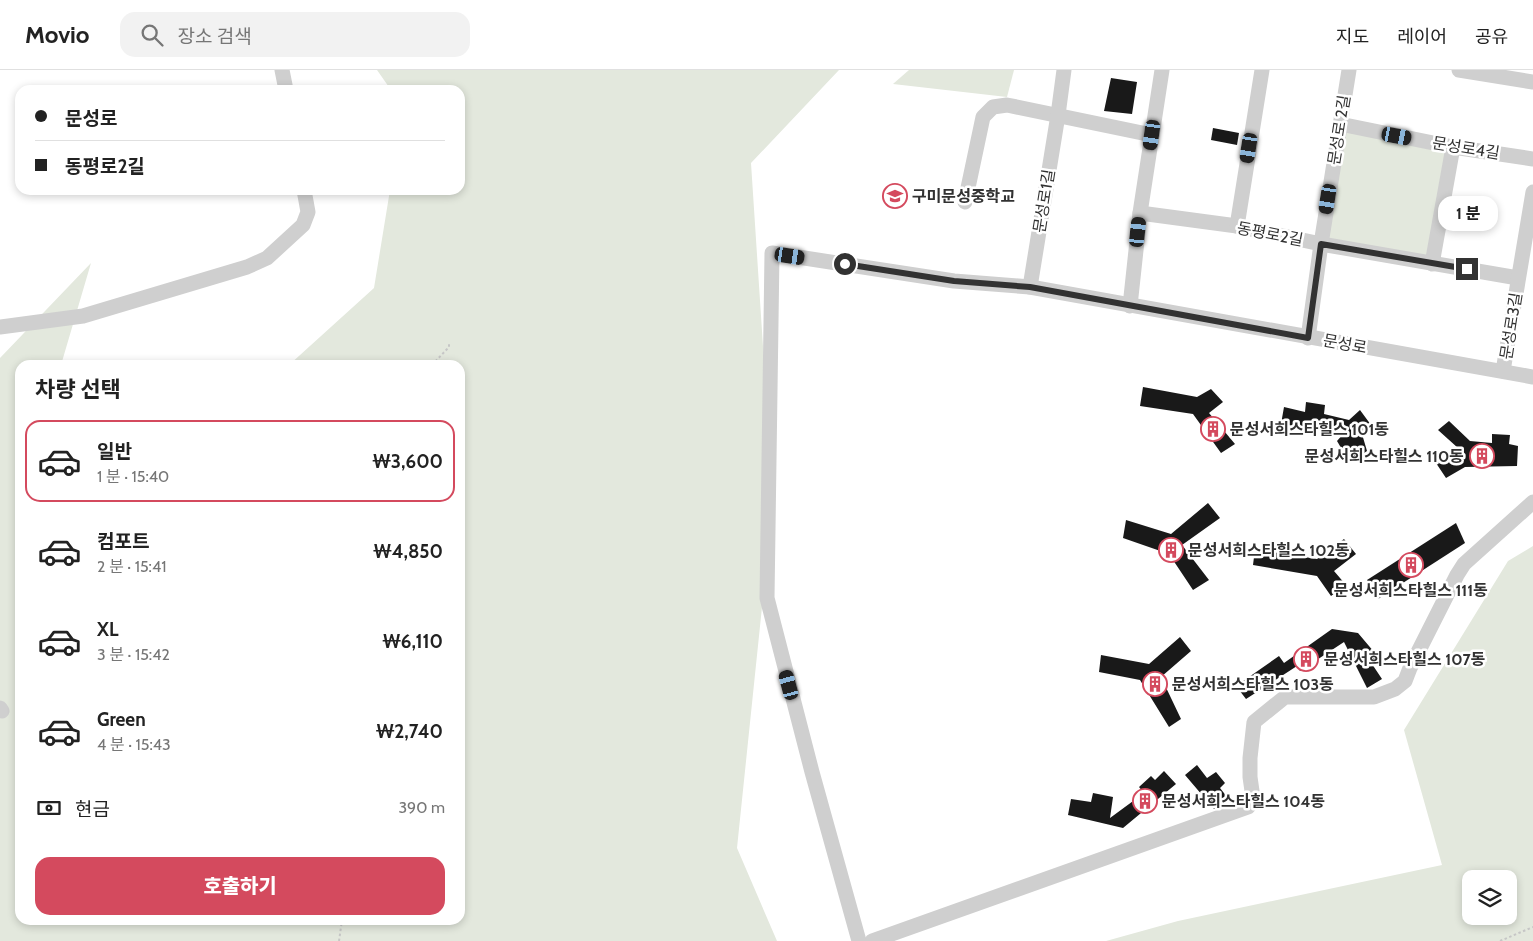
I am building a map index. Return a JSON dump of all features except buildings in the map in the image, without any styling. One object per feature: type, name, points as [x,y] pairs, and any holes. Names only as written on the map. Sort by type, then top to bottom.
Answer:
[{"type":"street","points":[[282,70],[285,85]]},
{"type":"street","name":"문성로1길","points":[[1030,287],[1064,70]]},
{"type":"street","points":[[1130,306],[1140,213],[1162,70]]},
{"type":"street","points":[[1236,226],[1262,70]]},
{"type":"street","name":"문성로 2길","points":[[1308,338],[1349,70]]},
{"type":"street","points":[[1458,70],[1533,82]]},
{"type":"street","points":[[964,202],[983,117],[993,108],[1007,106],[1152,135]]},
{"type":"street","name":"문성로4길","points":[[1340,124],[1453,147],[1533,159]]},
{"type":"street","points":[[1432,264],[1453,147]]},
{"type":"street","name":"문성로3길","points":[[1503,371],[1533,192]]},
{"type":"street","points":[[0,327],[83,316],[247,267],[266,258],[304,225],[308,212],[305,195]]},
{"type":"street","name":"동평로2길","points":[[1140,213],[1236,226],[1321,244],[1518,278]]},
{"type":"street","name":"문성로","points":[[859,941],[812,772],[767,598],[772,253],[954,281],[1030,287],[1533,377]]},
{"type":"street","points":[[872,941],[1248,807],[1253,798],[1250,758],[1254,722],[1285,697],[1374,697],[1395,689],[1405,681],[1464,564],[1533,502]]},
{"type":"path","points":[[437,360],[449,347],[449,342]]},
{"type":"path","points":[[339,941],[341,925]]},
{"type":"path","points":[[1500,941],[1533,927]]},
{"type":"shaded area","points":[[377,70],[839,70],[751,163],[765,377],[765,578],[737,848],[777,941],[0,941],[0,358],[91,263],[62,360],[15,360],[15,925],[465,925],[465,360],[295,360],[374,288],[389,195],[465,195],[465,85],[388,85]]},
{"type":"shaded area","points":[[909,70],[1014,70],[1007,97],[893,84]]},
{"type":"shaded area","points":[[1340,124],[1453,147],[1432,264],[1321,244]]},
{"type":"shaded area","points":[[1533,546],[1533,941],[1106,941],[1178,921],[1442,865],[1404,730],[1508,561]]},
{"type":"place","name":"구미문성중학교","points":[[895,196]]},
{"type":"place","name":"문성서희스타힐스 101동","points":[[1213,429]]},
{"type":"place","name":"문성서희스타힐스 110동","points":[[1482,456]]},
{"type":"place","name":"문성서희스타힐스 102동","points":[[1171,550]]},
{"type":"place","name":"문성서희스타힐스 111동","points":[[1411,565]]},
{"type":"place","name":"문성서희스타힐스 107동","points":[[1306,659]]},
{"type":"place","name":"문성서희스타힐스 103동","points":[[1155,684]]},
{"type":"place","name":"문성서희스타힐스 104동","points":[[1145,801]]},
{"type":"route","points":[[845,264],[954,281],[1030,287],[1308,338],[1321,244],[1467,269]]}]
